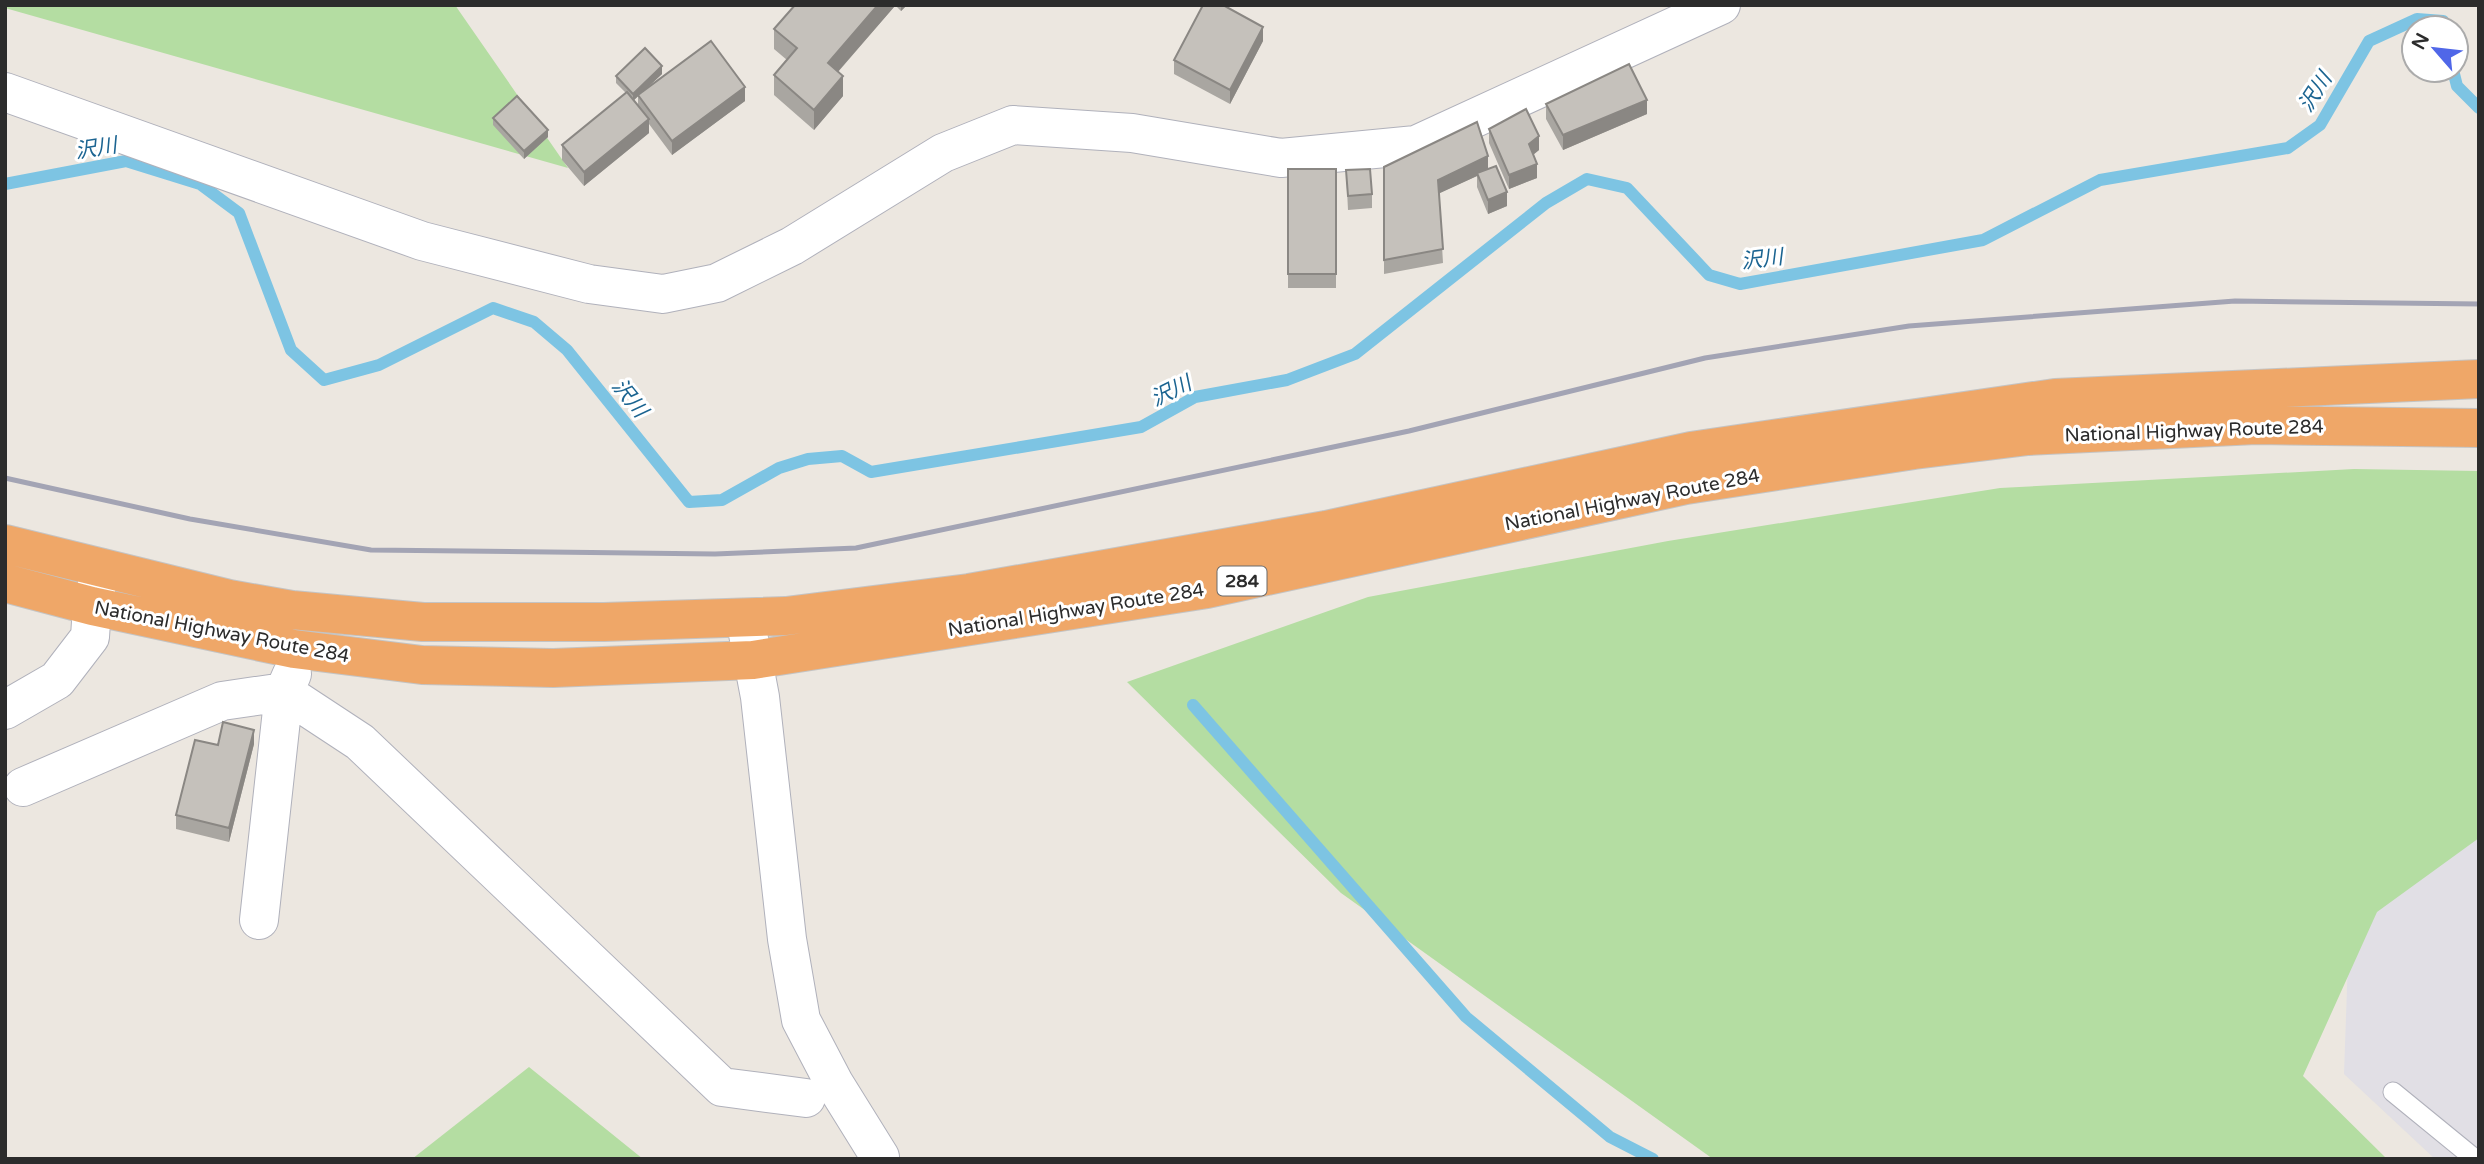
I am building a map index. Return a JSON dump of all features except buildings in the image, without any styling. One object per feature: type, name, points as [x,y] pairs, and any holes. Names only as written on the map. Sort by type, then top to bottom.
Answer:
[{"type":"highway","name":"National Highway Route 284","points":[[5,544],[229,600],[292,610],[423,622],[604,622],[786,617],[969,593],[1326,530],[1690,452],[2055,398],[2479,379]]},
{"type":"highway","name":"National Highway Route 284","points":[[5,583],[92,606],[294,649],[422,665],[553,668],[753,660],[1207,589],[1686,485],[1914,450],[2028,436],[2256,425],[2479,428]]},
{"type":"street","points":[[5,92],[422,241],[589,284],[663,294],[717,283],[792,246],[943,153],[1013,125],[1132,133],[1281,158],[1416,145],[1721,5]]},
{"type":"street","points":[[5,710],[57,680],[90,637],[92,606],[101,568]]},
{"type":"street","points":[[259,920],[284,692],[292,675],[292,610]]},
{"type":"street","points":[[745,618],[760,697],[787,939],[801,1020],[834,1083],[880,1157]]},
{"type":"street","points":[[23,787],[222,701],[284,692],[360,742],[722,1087],[806,1098]]},
{"type":"lane","points":[[2393,1092],[2475,1159]]},
{"type":"shaded area","points":[[2479,801],[2479,1159],[2435,1159],[2344,1074],[2350,902]]},
{"type":"green space","points":[[5,5],[455,5],[568,168],[5,8]]},
{"type":"green space","points":[[2354,469],[2479,471],[2479,838],[2377,912],[2303,1076],[2387,1159],[1713,1159],[1341,893],[1127,682],[1368,597],[1668,541],[2000,488]]},
{"type":"green space","points":[[529,1067],[643,1159],[412,1159]]},
{"type":"waterway","name":"沢川","points":[[5,184],[126,161],[200,184],[239,213],[291,350],[324,380],[379,365],[493,308],[534,322],[567,350],[689,502],[722,500],[779,468],[808,459],[842,456],[871,472],[1141,427],[1195,397],[1287,380],[1355,354],[1546,203],[1587,179],[1627,188],[1709,275],[1740,284],[1983,240],[2100,180],[2288,148],[2320,125],[2369,41],[2400,27]]},
{"type":"waterway","name":"沢川","points":[[2456,84],[2479,108]]},
{"type":"waterway","points":[[1193,705],[1466,1017],[1610,1137],[1653,1159]]},
{"type":"railway","points":[[5,478],[190,519],[371,550],[715,554],[856,548],[1409,431],[1705,358],[1909,326],[2235,301],[2479,304]]}]
